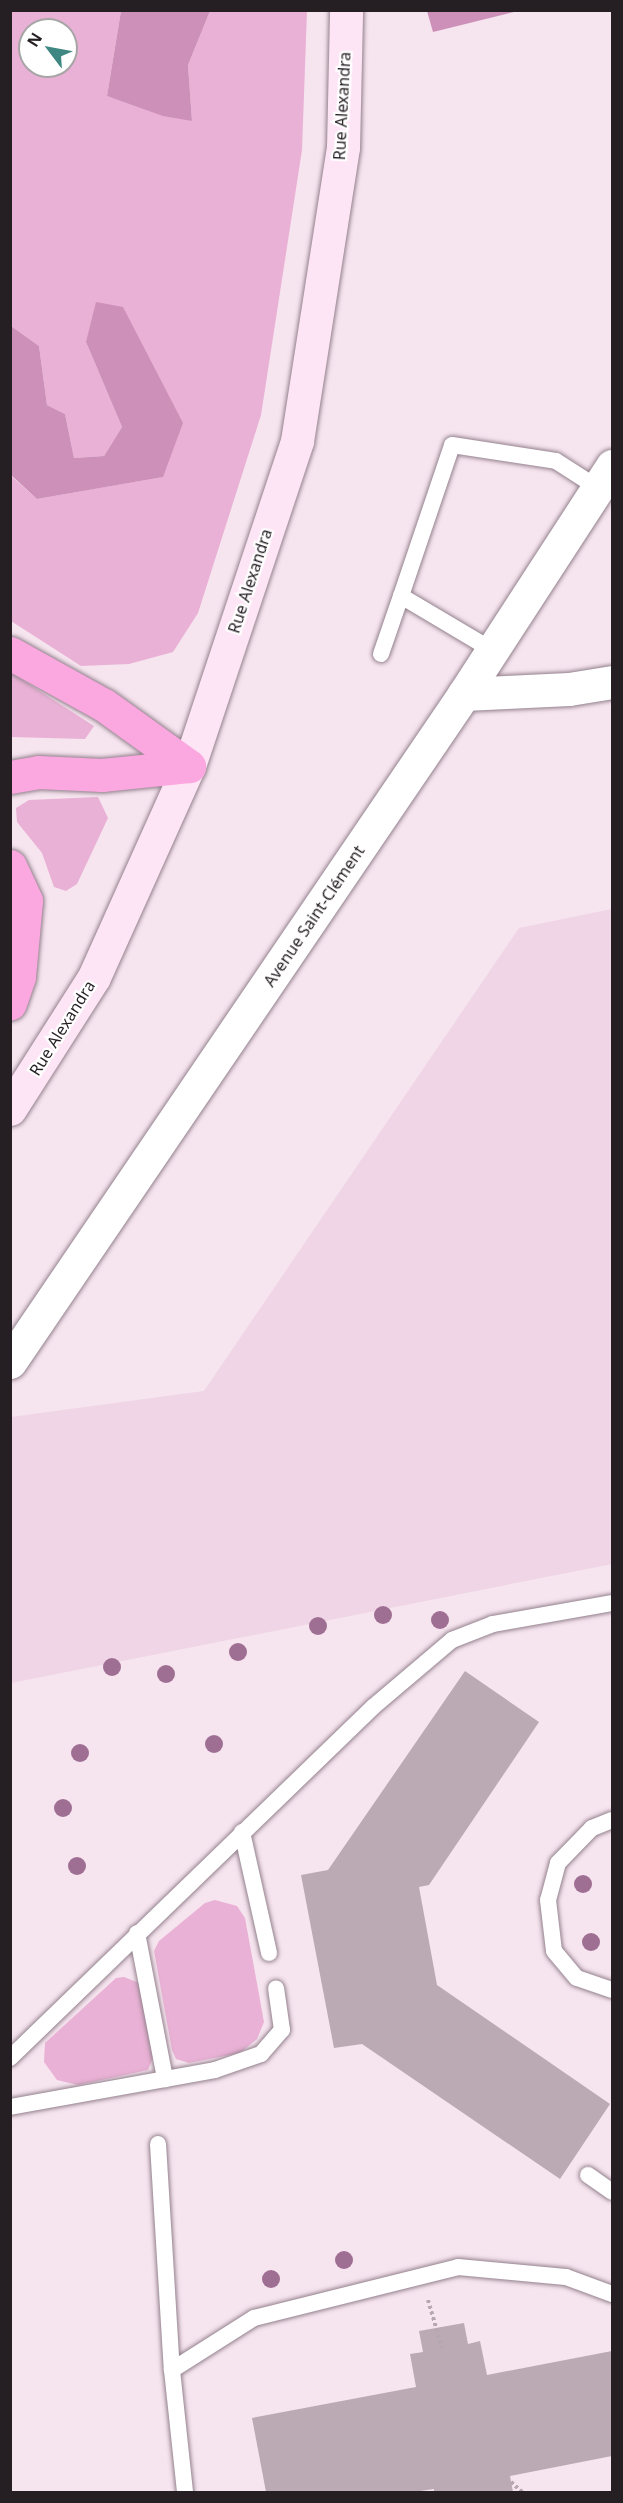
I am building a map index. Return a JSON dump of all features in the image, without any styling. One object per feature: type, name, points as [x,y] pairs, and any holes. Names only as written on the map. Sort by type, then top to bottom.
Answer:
[{"type":"highway","points":[[10,652],[104,705],[189,766]]},
{"type":"highway","points":[[10,777],[38,772],[102,775],[189,766]]},
{"type":"highway","points":[[10,866],[26,901],[19,977],[10,1003]]},
{"type":"main road","name":"Rue Alexandra","points":[[10,1109],[94,976],[189,766],[297,441],[343,147],[346,10]]},
{"type":"street","name":"Avenue Saint-Clément","points":[[10,1362],[464,694],[605,477]]},
{"type":"street","points":[[464,694],[569,689],[612,682]]},
{"type":"lane","points":[[381,654],[452,445],[556,461],[605,477]]},
{"type":"lane","points":[[401,596],[492,650]]},
{"type":"lane","points":[[10,2058],[373,1707],[452,1640],[494,1624],[612,1603]]},
{"type":"lane","points":[[612,1820],[592,1828],[558,1863],[548,1900],[554,1951],[578,1978],[612,1990]]},
{"type":"lane","points":[[242,1832],[268,1953]]},
{"type":"lane","points":[[137,1933],[165,2079]]},
{"type":"lane","points":[[10,2107],[215,2070],[261,2054],[282,2030],[276,1988]]},
{"type":"lane","points":[[158,2144],[172,2370],[185,2493]]},
{"type":"lane","points":[[588,2175],[612,2192]]},
{"type":"lane","points":[[172,2370],[254,2318],[458,2267],[566,2277],[612,2294]]},
{"type":"path","points":[[421,2277],[442,2348]]},
{"type":"path","points":[[511,2482],[522,2493]]},
{"type":"shaded area","points":[[427,10],[518,11],[433,32]]},
{"type":"shaded area","points":[[11,11],[121,11],[107,96],[192,121],[188,65],[210,11],[307,11],[302,150],[261,415],[198,613],[173,652],[129,664],[81,666],[11,621],[10,475],[37,499],[162,477],[86,342],[122,427],[104,456],[74,458],[65,414],[47,405],[39,346],[11,326]]},
{"type":"shaded area","points":[[121,11],[210,11],[188,65],[192,121],[163,116],[107,96]]},
{"type":"shaded area","points":[[96,302],[123,307],[183,423],[163,477],[37,499],[11,475],[11,326],[39,346],[47,405],[65,414],[74,458],[104,456],[122,427],[86,342]]},
{"type":"shaded area","points":[[10,672],[94,726],[85,739],[11,737]]},
{"type":"shaded area","points":[[98,797],[108,818],[77,884],[66,891],[54,887],[42,853],[17,822],[16,808],[29,800]]},
{"type":"shaded area","points":[[612,909],[612,1564],[11,1683],[11,1417],[204,1391],[519,928]]},
{"type":"shaded area","points":[[215,1900],[237,1906],[245,1918],[264,2022],[257,2039],[240,2053],[189,2063],[176,2059],[172,2050],[154,1951],[159,1941],[205,1903]]},
{"type":"shaded area","points":[[124,1977],[139,1983],[154,2055],[148,2070],[78,2085],[57,2080],[44,2062],[45,2043],[116,1978]]},
{"type":"building","points":[[465,1671],[539,1722],[429,1885],[419,1887],[437,1985],[610,2104],[560,2179],[362,2044],[334,2048],[301,1875],[328,1870]]},
{"type":"building","points":[[464,2323],[468,2344],[480,2341],[487,2375],[612,2351],[612,2456],[510,2476],[513,2492],[434,2492],[434,2489],[413,2492],[266,2492],[252,2418],[416,2387],[410,2354],[423,2352],[419,2331]]}]
